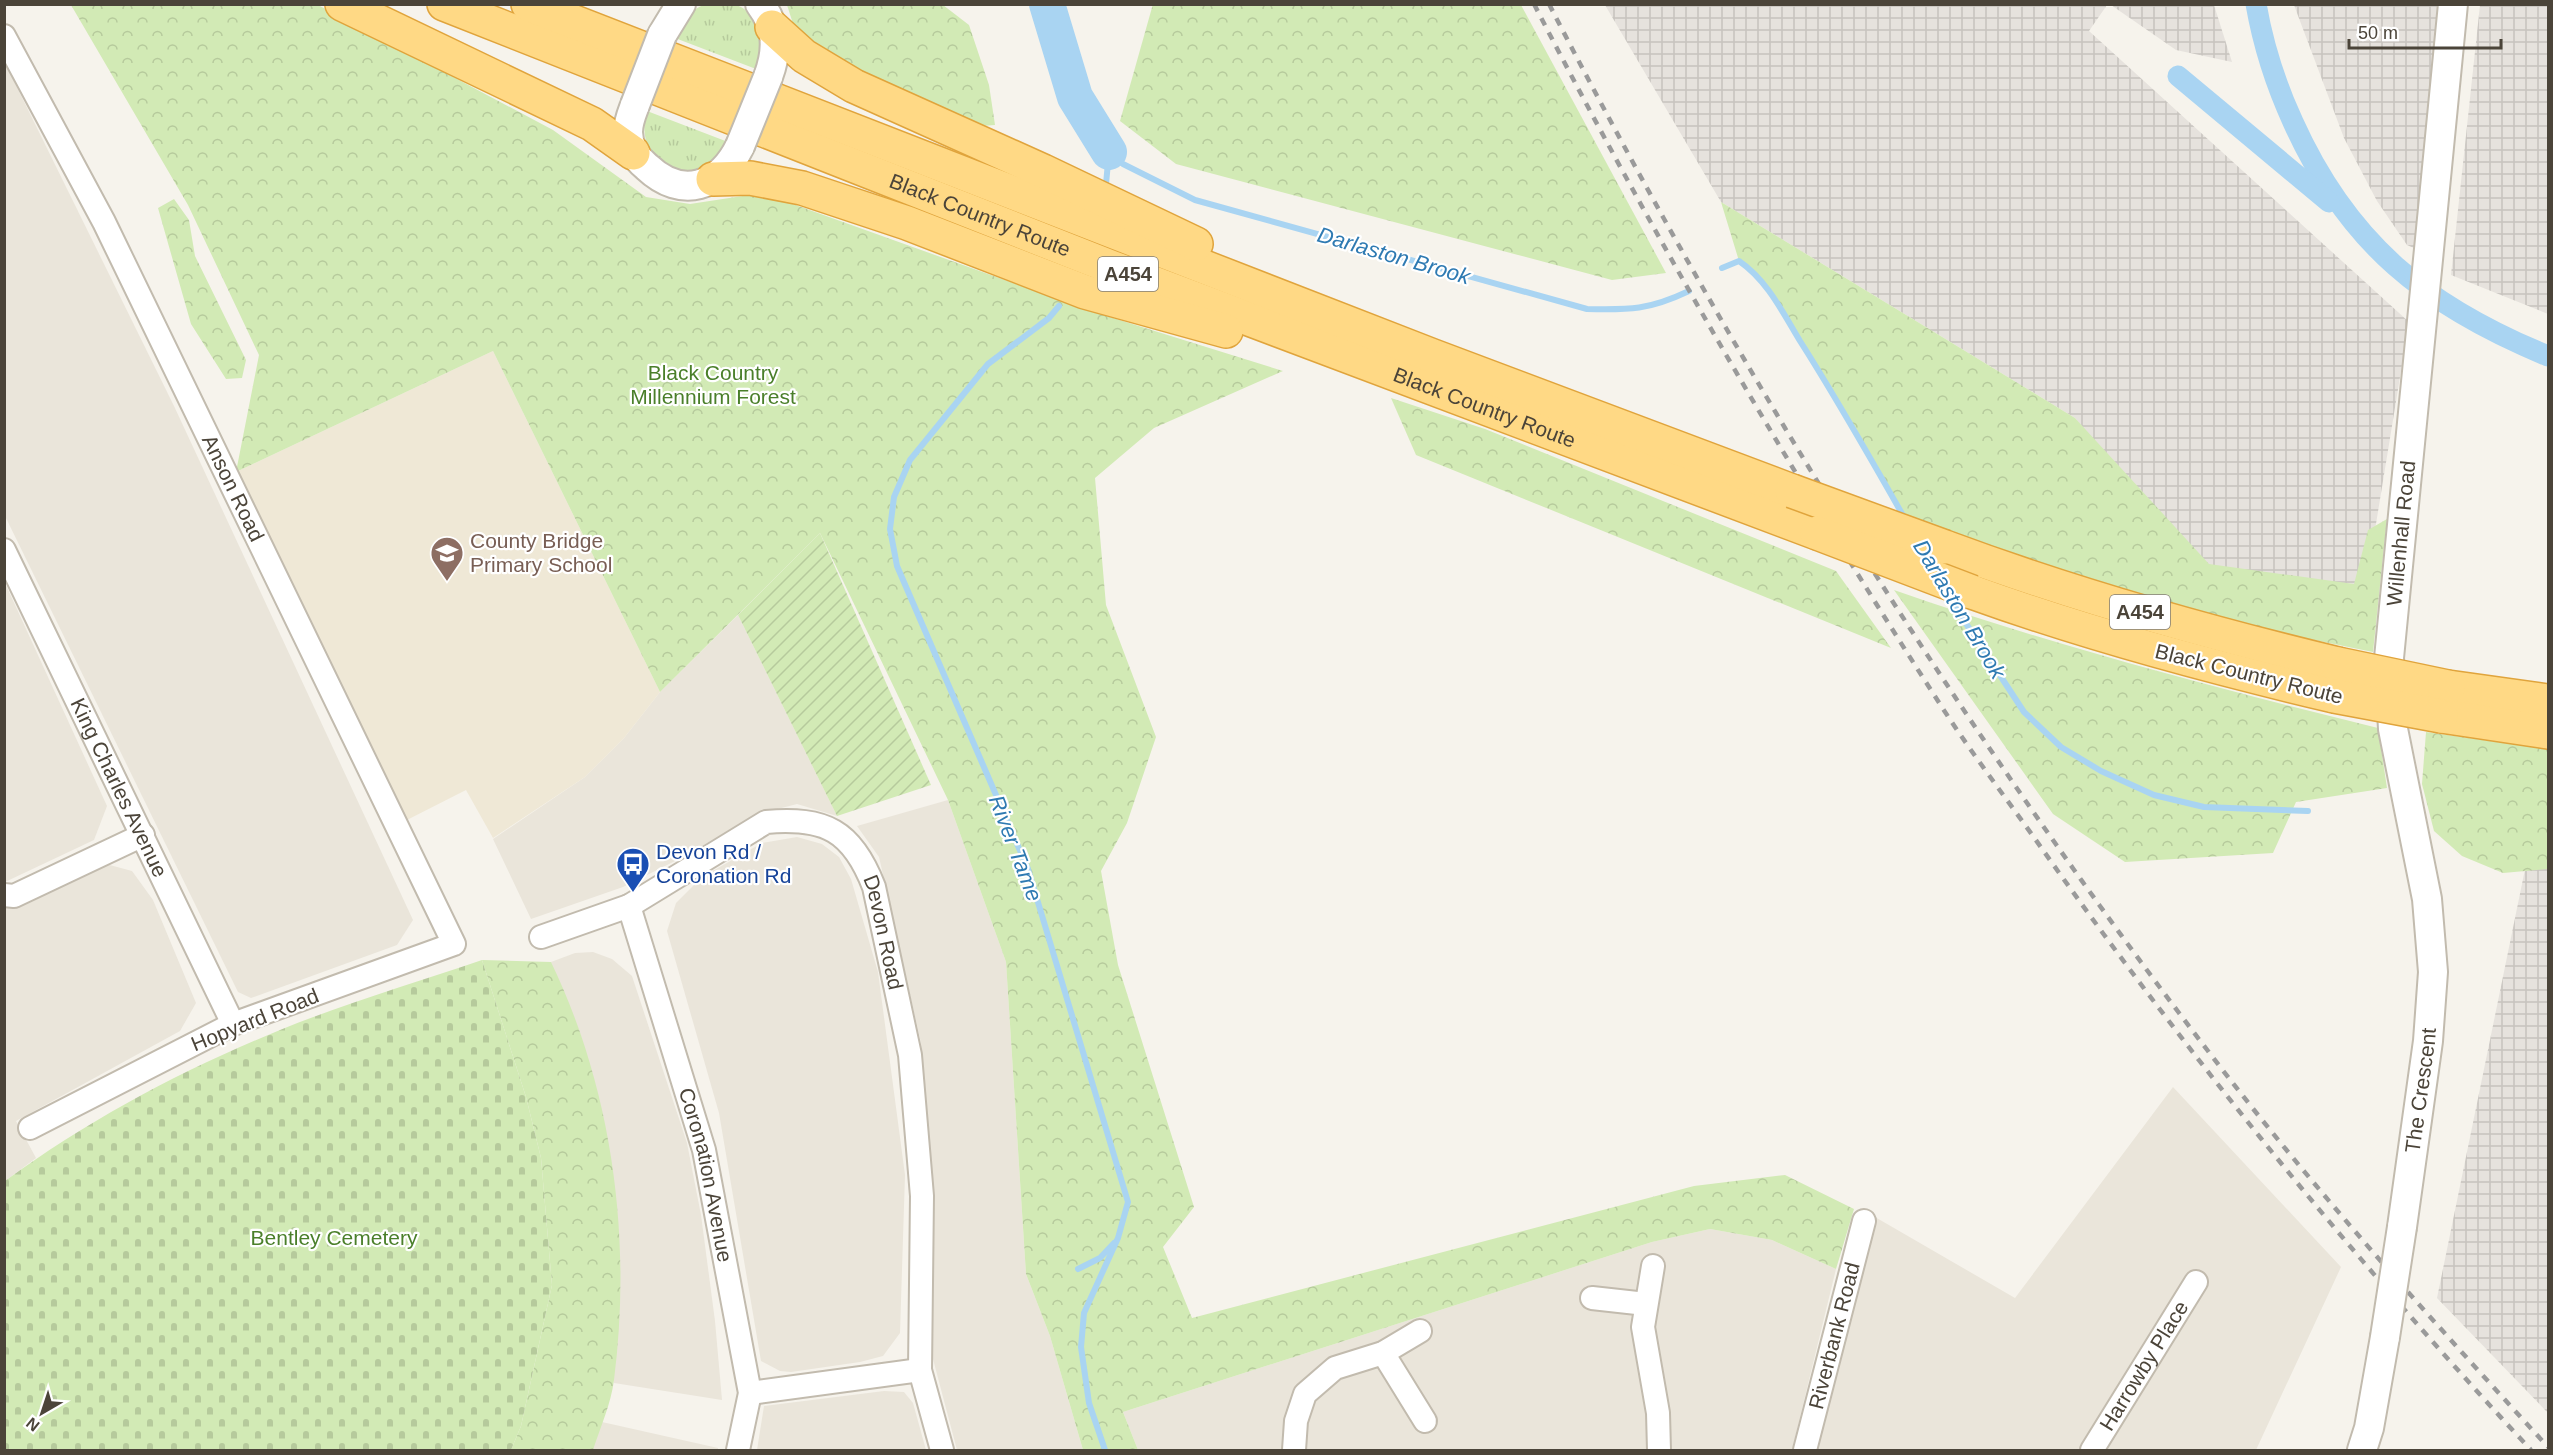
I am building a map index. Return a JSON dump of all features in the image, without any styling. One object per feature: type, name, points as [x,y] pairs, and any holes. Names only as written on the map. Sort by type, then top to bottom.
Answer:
[{"type":"highway","points":[[342,4],[592,124],[633,153]]},
{"type":"highway","name":"Black Country Route","points":[[444,4],[1100,263],[2039,616],[2203,665],[2336,680],[2444,702],[2548,732]]},
{"type":"highway","name":"Black Country Route","points":[[528,4],[1356,326],[1792,491],[2027,578],[2210,633],[2336,680]]},
{"type":"highway","points":[[766,12],[804,56],[854,86],[1157,224],[1356,326]]},
{"type":"highway","points":[[713,179],[750,177],[802,188],[907,223],[1084,292],[1427,387]]},
{"type":"highway","name":"Black Country Route","points":[[2444,702],[2548,701]]},
{"type":"street","points":[[681,4],[662,35],[635,105],[628,131],[633,153],[653,173],[676,184],[700,184],[713,179],[728,167],[741,146],[776,52],[766,12]]},
{"type":"street","name":"Willenhall Road","points":[[2393,729],[2390,658],[2453,4]]},
{"type":"street","name":"Anson Road","points":[[4,36],[104,222],[454,944]]},
{"type":"street","name":"King Charles Avenue","points":[[4,550],[232,1024]]},
{"type":"street","name":"The Crescent","points":[[2362,1450],[2371,1418],[2402,1227],[2428,1041],[2433,972],[2427,900],[2393,729]]},
{"type":"street","name":"Devon Road","points":[[541,937],[629,906],[766,822],[793,820],[816,822],[834,832],[850,845],[865,863],[874,887],[910,1055],[922,1196],[920,1370],[942,1450]]},
{"type":"street","points":[[4,895],[14,896],[143,835]]},
{"type":"street","name":"Coronation Avenue","points":[[629,906],[704,1150],[750,1393],[738,1450]]},
{"type":"street","name":"Hopyard Road","points":[[30,1128],[232,1024],[454,944]]},
{"type":"street","name":"Riverbank Road","points":[[1805,1450],[1864,1221]]},
{"type":"street","points":[[1653,1266],[1642,1327],[1658,1413],[1659,1450]]},
{"type":"street","name":"Harrowby Place","points":[[2092,1450],[2196,1282]]},
{"type":"street","points":[[1592,1298],[1646,1304]]},
{"type":"street","points":[[1294,1450],[1296,1421],[1305,1394],[1335,1368],[1383,1353],[1420,1331]]},
{"type":"street","points":[[1383,1353],[1425,1421]]},
{"type":"street","points":[[750,1393],[920,1370]]},
{"type":"shaded area","points":[[1605,5],[2107,5],[2089,31],[2409,322],[2366,585],[2201,572],[2075,418],[1721,202]]},
{"type":"shaded area","points":[[2111,5],[2214,5],[2232,62],[2176,50]]},
{"type":"shaded area","points":[[2294,5],[2446,5],[2416,249],[2407,245],[2377,201],[2344,138]]},
{"type":"shaded area","points":[[2480,5],[2548,5],[2548,314],[2451,275]]},
{"type":"shaded area","points":[[5,63],[174,406],[413,920],[397,945],[251,998],[238,992],[5,516]]},
{"type":"shaded area","name":"County Bridge Primary School","points":[[493,351],[660,692],[624,738],[585,777],[493,838],[466,790],[401,823],[236,472]]},
{"type":"shaded area","points":[[5,583],[107,806],[94,840],[5,882]]},
{"type":"shaded area","points":[[738,615],[837,816],[797,804],[758,814],[679,859],[623,887],[531,919],[493,839],[585,777],[624,738],[660,692]]},
{"type":"shaded area","points":[[2545,772],[2548,773],[2548,1413],[2437,1298]]},
{"type":"shaded area","points":[[948,800],[1006,962],[1026,1274],[1050,1336],[1083,1450],[957,1450],[933,1359],[921,1043],[879,857],[857,826]]},
{"type":"shaded area","points":[[797,837],[822,844],[839,857],[851,879],[878,972],[905,1175],[900,1333],[883,1356],[860,1362],[791,1372],[780,1371],[761,1361],[719,1113],[667,931],[676,903],[702,877],[762,843]]},
{"type":"shaded area","points":[[106,864],[132,871],[153,900],[196,1003],[180,1031],[16,1121],[36,1158],[5,1181],[4,906],[25,905]]},
{"type":"shaded area","points":[[593,952],[612,959],[632,976],[687,1143],[701,1215],[715,1321],[722,1400],[614,1383],[551,962],[575,953]]},
{"type":"shaded area","points":[[2173,1087],[2341,1267],[2256,1450],[1816,1450],[1875,1217],[2015,1298]]},
{"type":"shaded area","points":[[1710,1229],[1772,1240],[1836,1269],[1792,1450],[1138,1450],[1123,1412],[1652,1242]]},
{"type":"shaded area","points":[[884,1391],[904,1392],[913,1403],[926,1450],[757,1450],[764,1406]]},
{"type":"shaded area","points":[[602,1422],[718,1448],[718,1450],[591,1450]]},
{"type":"green space","points":[[1153,4],[1521,5],[1666,273],[1612,280],[1176,164],[1120,121]]},
{"type":"green space","name":"Black Country Millennium Forest","points":[[71,5],[318,5],[553,130],[646,197],[690,204],[762,193],[1097,313],[1283,371],[1154,428],[1095,478],[1106,605],[1156,737],[1127,823],[1101,871],[1118,965],[1194,1207],[1163,1247],[1192,1318],[1694,1186],[1785,1175],[1854,1209],[1836,1269],[1772,1240],[1710,1229],[1652,1242],[1123,1412],[1138,1450],[1083,1450],[1050,1336],[1026,1274],[1006,962],[948,800],[820,533],[660,692],[493,351],[236,472],[259,355],[188,205]]},
{"type":"green space","points":[[703,5],[736,5],[748,12],[759,30],[761,44],[756,69],[675,38],[690,12]]},
{"type":"green space","points":[[787,5],[943,5],[969,25],[989,85],[995,125],[981,126],[833,61],[796,33]]},
{"type":"green space","points":[[647,111],[728,142],[716,159],[700,169],[686,172],[672,170],[652,154],[646,141],[644,127]]},
{"type":"green space","points":[[174,199],[189,220],[195,256],[246,360],[242,378],[226,379],[191,324],[158,208]]},
{"type":"green space","points":[[1721,202],[2075,418],[2209,564],[2354,584],[2368,530],[2387,519],[2373,652],[2221,621],[2067,577],[1905,519],[1841,405],[1770,293],[1752,270],[1739,261]]},
{"type":"green space","points":[[1391,398],[1485,429],[1836,571],[1891,648],[1416,455]]},
{"type":"green space","points":[[820,533],[931,785],[837,816],[738,615]]},
{"type":"green space","points":[[1894,590],[2134,665],[2378,728],[2387,788],[2296,802],[2273,853],[2125,862],[2053,814]]},
{"type":"green space","points":[[2426,732],[2548,749],[2548,869],[2503,873],[2462,856],[2434,831],[2422,784]]},
{"type":"green space","points":[[482,960],[551,962],[590,1062],[603,1114],[618,1220],[619,1327],[613,1389],[593,1450],[511,1450],[521,1426],[552,1285],[541,1158],[526,1097]]},
{"type":"green space","name":"Bentley Cemetery","points":[[482,960],[526,1097],[541,1158],[552,1285],[521,1426],[511,1450],[5,1450],[5,1181],[70,1137],[138,1097],[244,1045],[355,1002]]},
{"type":"waterway","name":"River Tame","points":[[1047,4],[1075,97],[1109,152]]},
{"type":"waterway","points":[[2256,4],[2271,64],[2293,122],[2315,165],[2339,203],[2366,236],[2395,266],[2464,316],[2548,356]]},
{"type":"waterway","points":[[2178,76],[2329,202]]},
{"type":"waterway","name":"Darlaston Brook","points":[[1109,152],[1123,164],[1195,200],[1587,309],[1639,308],[1689,291]]},
{"type":"waterway","name":"River Tame","points":[[1106,184],[1109,152]]},
{"type":"waterway","name":"Darlaston Brook","points":[[1722,268],[1739,261],[1766,287],[1841,407],[1905,519]]},
{"type":"waterway","name":"River Tame","points":[[1059,306],[1049,318],[988,364],[910,460],[894,497],[890,529],[897,566],[1028,869],[1128,1202],[1118,1238],[1084,1313],[1081,1347],[1089,1403],[1105,1450]]},
{"type":"waterway","name":"Darlaston Brook","points":[[1948,596],[2024,712],[2061,747],[2101,771],[2154,795],[2204,807],[2308,811]]},
{"type":"waterway","points":[[1078,1269],[1100,1258],[1114,1243]]},
{"type":"railway","points":[[1534,4],[1629,182],[1728,358],[1831,531],[1964,740],[2101,931],[2218,1085],[2402,1307],[2531,1450]]},
{"type":"railway","points":[[1549,4],[1621,141],[1774,410],[1939,673],[2026,801],[2115,927],[2289,1154],[2460,1351],[2548,1447]]},
{"type":"place","name":"County Bridge Primary School","points":[[447,582]]},
{"type":"place","name":"Devon Rd / Coronation Rd","points":[[633,893]]}]
